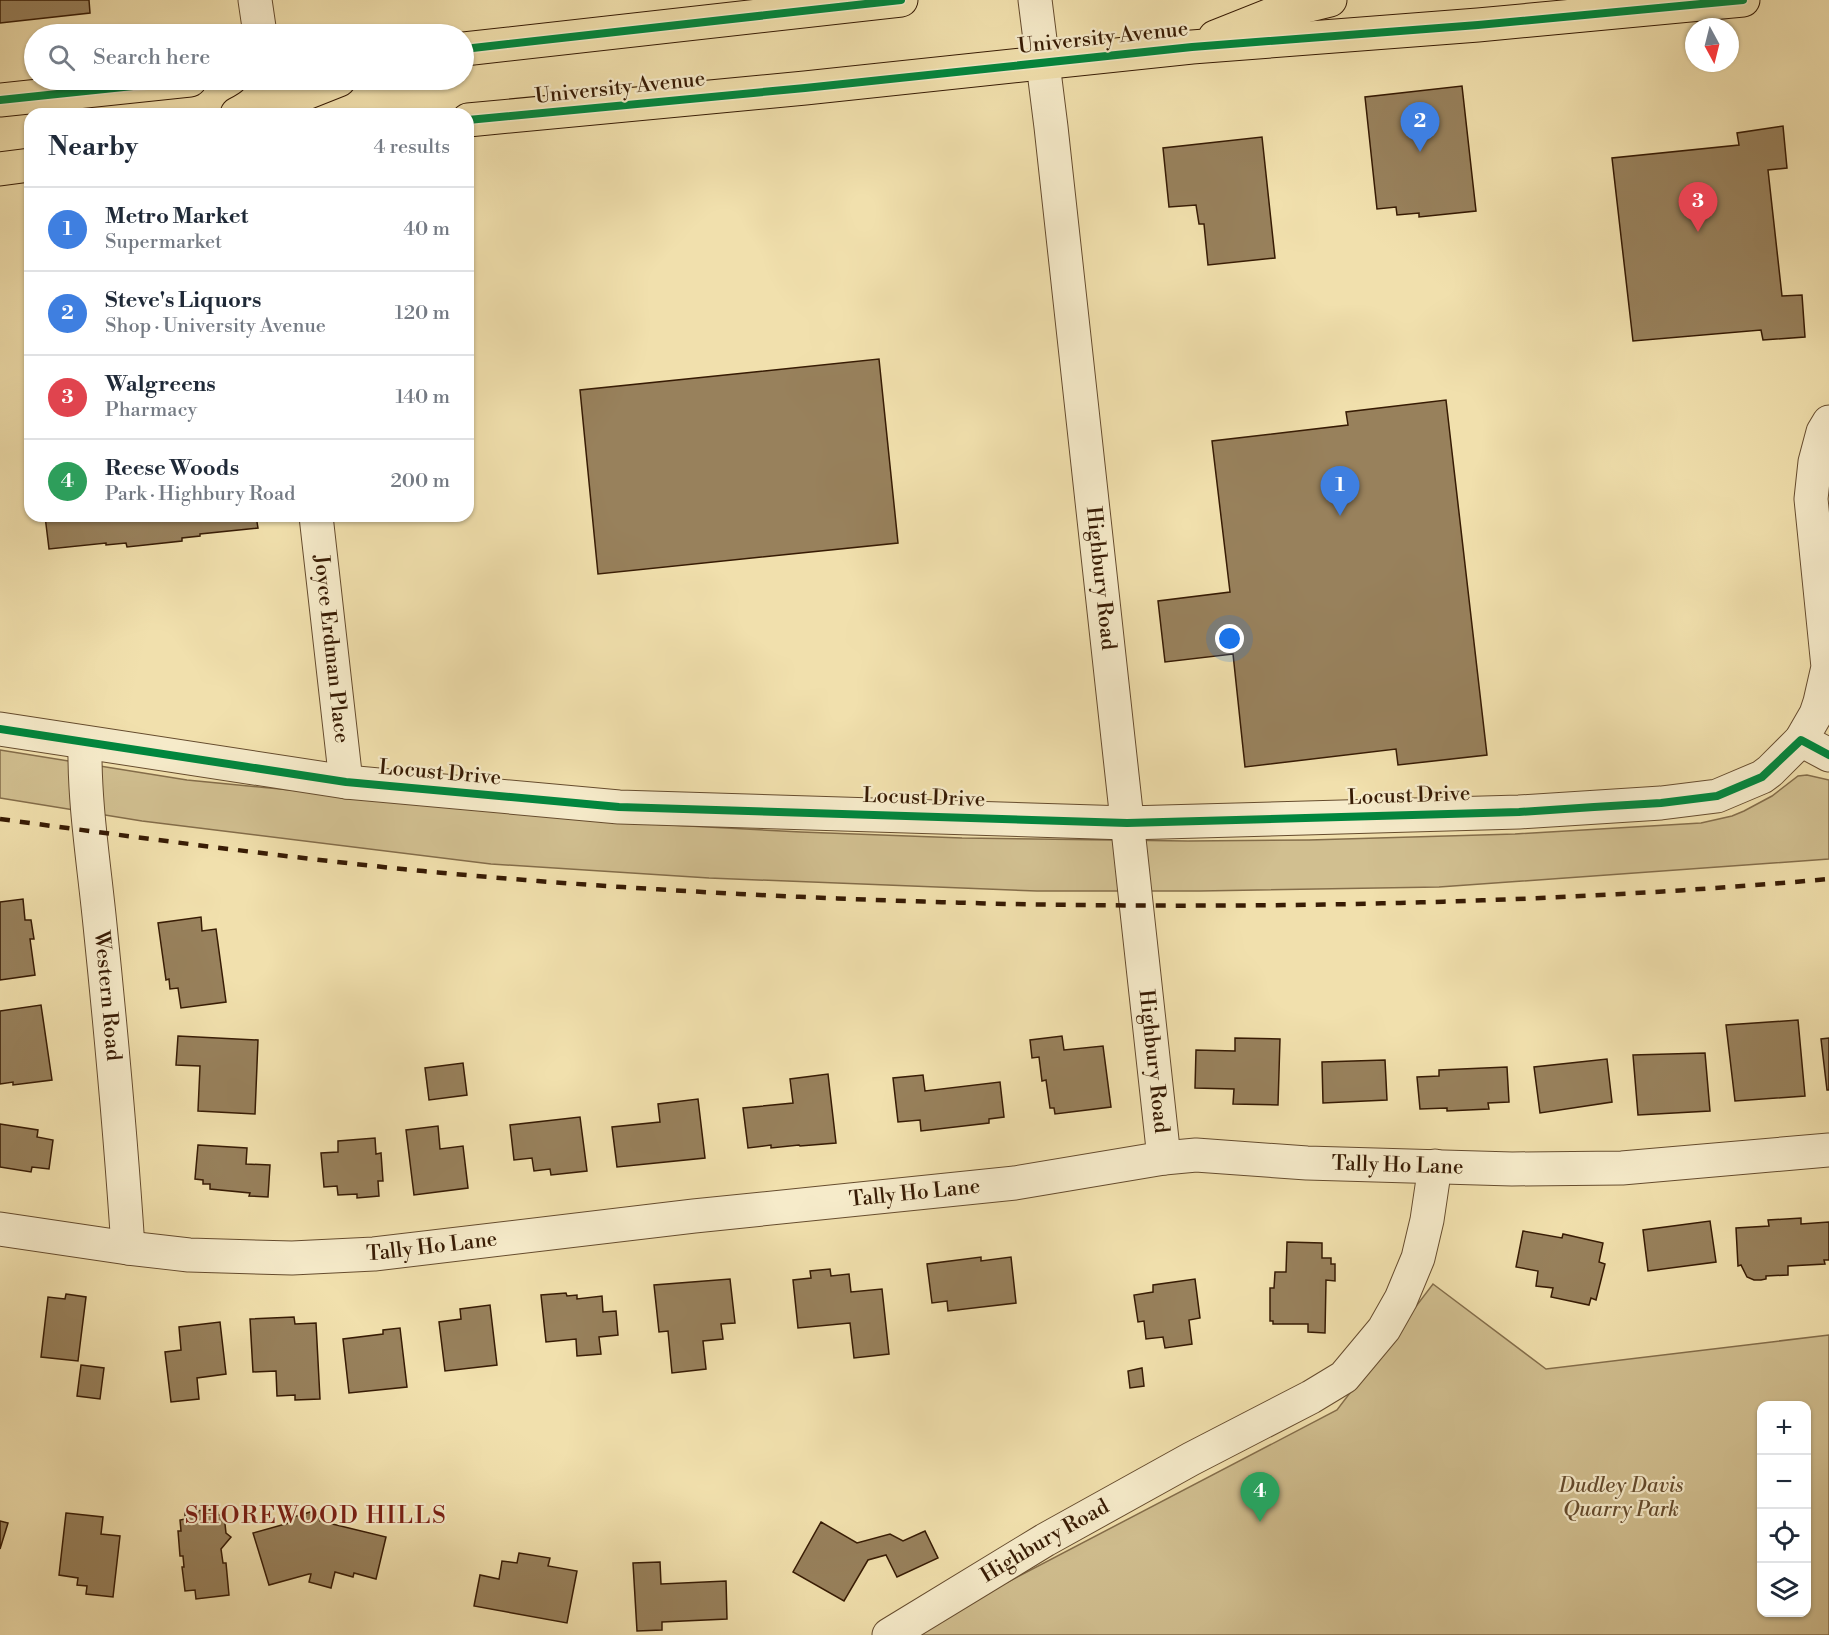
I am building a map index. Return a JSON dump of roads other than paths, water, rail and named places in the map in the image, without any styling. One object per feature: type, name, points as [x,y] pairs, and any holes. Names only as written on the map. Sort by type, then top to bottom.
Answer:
[{"type":"main road","points":[[474,48],[901,0]]},
{"type":"main road","points":[[1192,47],[1273,14],[1330,0]]},
{"type":"main road","name":"University Avenue","points":[[474,119],[794,89],[1192,47],[1467,26],[1743,0]]},
{"type":"main road","points":[[0,100],[95,90]]},
{"type":"main road","points":[[247,108],[256,103],[264,90]]},
{"type":"main road","points":[[281,108],[286,101],[314,90]]},
{"type":"main road","points":[[0,169],[24,166]]},
{"type":"street","points":[[255,0],[259,24]]},
{"type":"street","name":"Highbury Road","points":[[1035,0],[1164,1158]]},
{"type":"street","name":"Locust Drive","points":[[0,729],[346,782],[619,807],[1127,823],[1519,812],[1661,803],[1717,796],[1762,777],[1815,748],[1816,714],[1828,667],[1811,499],[1815,462],[1823,432],[1829,422]]},
{"type":"street","name":"Joyce Erdman Place","points":[[317,522],[346,782]]},
{"type":"street","name":"Western Road","points":[[85,743],[84,778],[119,1122],[128,1248]]},
{"type":"street","name":"Tally Ho Lane","points":[[0,1229],[128,1248],[189,1254],[292,1258],[374,1254],[694,1216],[1016,1183],[1164,1158],[1196,1155],[1307,1163],[1512,1169],[1622,1168],[1829,1150]]},
{"type":"street","name":"Highbury Road","points":[[889,1635],[1045,1540],[1344,1377],[1384,1329],[1401,1299],[1418,1258],[1427,1220],[1435,1166]]},
{"type":"railway","points":[[0,819],[302,858],[478,876],[706,892],[934,902],[1317,905],[1625,894],[1829,879]]},
{"type":"place","name":"Steve's Liquors","points":[[1420,152]]},
{"type":"place","name":"Walgreens","points":[[1698,232]]},
{"type":"place","name":"Metro Market","points":[[1340,516]]},
{"type":"place","name":"Reese Woods","points":[[1260,1522]]},
{"type":"district","name":"SHOREWOOD HILLS","points":[[316,1516]]},
{"type":"park label","name":"Dudley Davis Quarry Park","points":[[1621,1498]]}]
